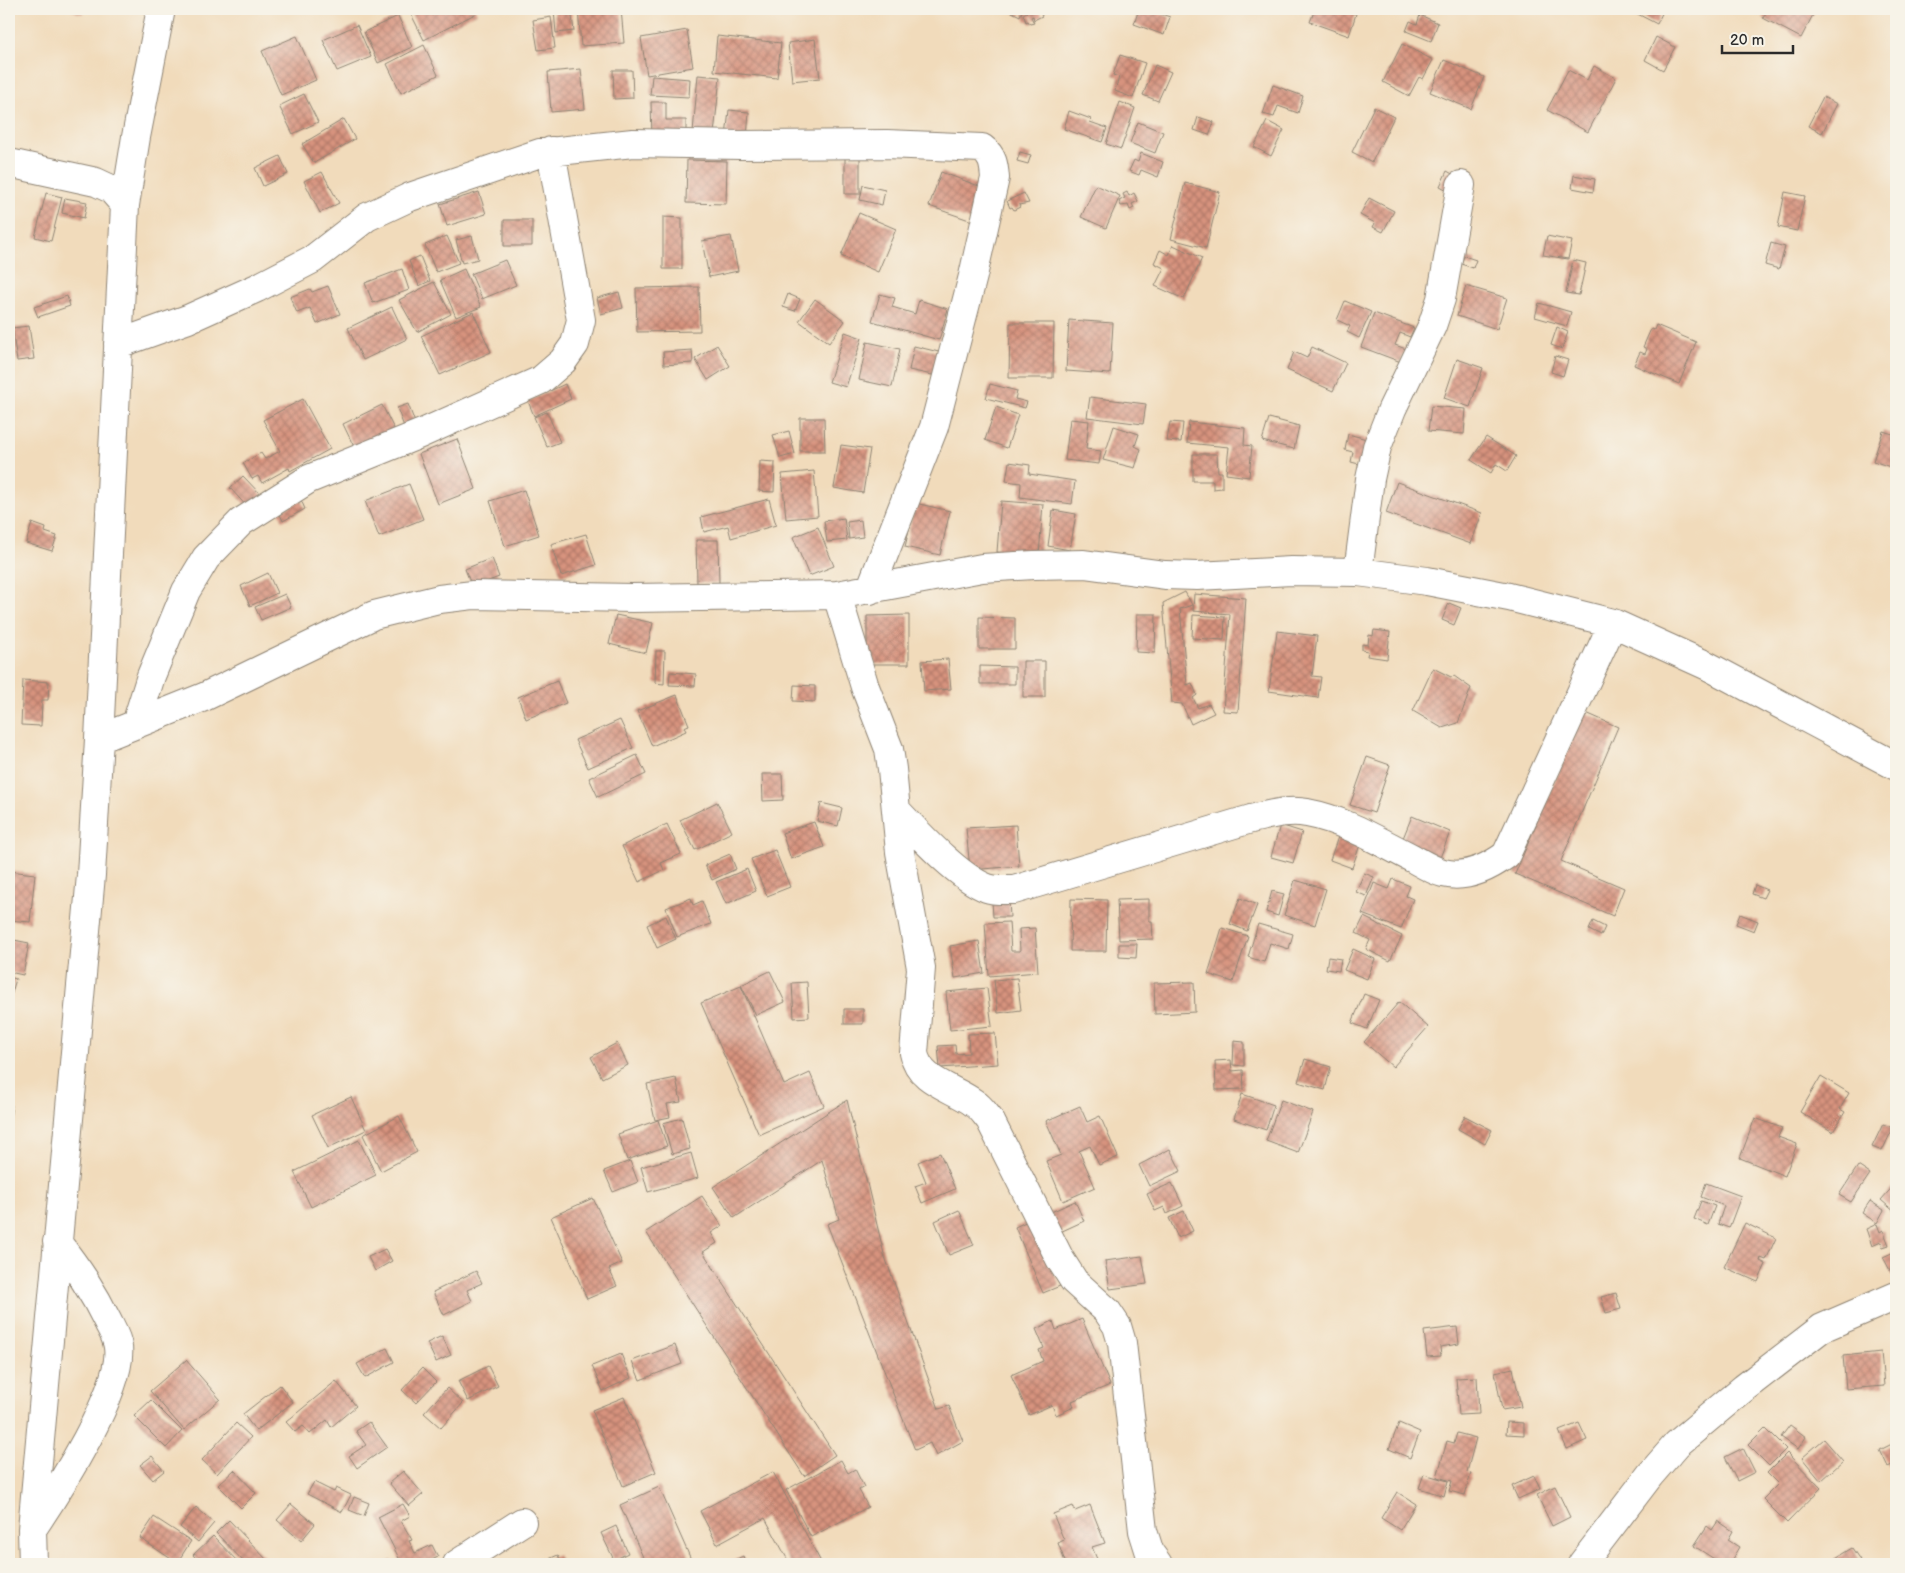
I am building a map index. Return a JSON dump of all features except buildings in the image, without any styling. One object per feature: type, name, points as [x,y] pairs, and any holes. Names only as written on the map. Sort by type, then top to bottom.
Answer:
[{"type":"street","points":[[33,1564],[32,1529],[91,875],[125,205],[160,9]]},
{"type":"street","points":[[118,344],[188,319],[265,284],[313,259],[367,217],[410,197],[494,168],[551,151],[633,144],[887,144],[982,148],[989,153],[994,164],[995,178],[944,390],[934,427],[870,590]]},
{"type":"street","points":[[136,724],[151,676],[186,591],[206,558],[241,522],[309,479],[420,434],[541,380],[562,361],[575,344],[581,320],[551,151]]},
{"type":"street","points":[[9,163],[96,182],[110,189],[125,205]]},
{"type":"street","points":[[1358,572],[1370,479],[1377,447],[1392,409],[1432,326],[1441,299],[1461,185]]},
{"type":"street","points":[[99,739],[204,697],[374,615],[439,599],[473,595],[632,598],[837,595],[982,568],[1034,564],[1084,564],[1165,575],[1197,576],[1290,571],[1358,572],[1427,581],[1509,597],[1612,623],[1708,666],[1896,766]]},
{"type":"street","points":[[837,595],[865,687],[888,749],[892,770],[900,852],[921,968],[914,1053],[916,1063],[926,1076],[974,1102],[990,1120],[1060,1259],[1074,1281],[1107,1311],[1117,1326],[1122,1343],[1143,1531],[1150,1553],[1158,1564]]},
{"type":"street","points":[[896,810],[917,832],[972,881],[989,889],[1014,890],[1241,822],[1283,812],[1306,812],[1351,826],[1442,873],[1460,874],[1477,871],[1491,866],[1506,855],[1612,623]]},
{"type":"street","points":[[32,1529],[60,1487],[98,1416],[114,1373],[118,1356],[117,1343],[89,1285],[57,1242]]},
{"type":"street","points":[[1582,1564],[1650,1475],[1677,1444],[1744,1388],[1822,1328],[1896,1296]]},
{"type":"street","points":[[457,1564],[522,1522]]}]
